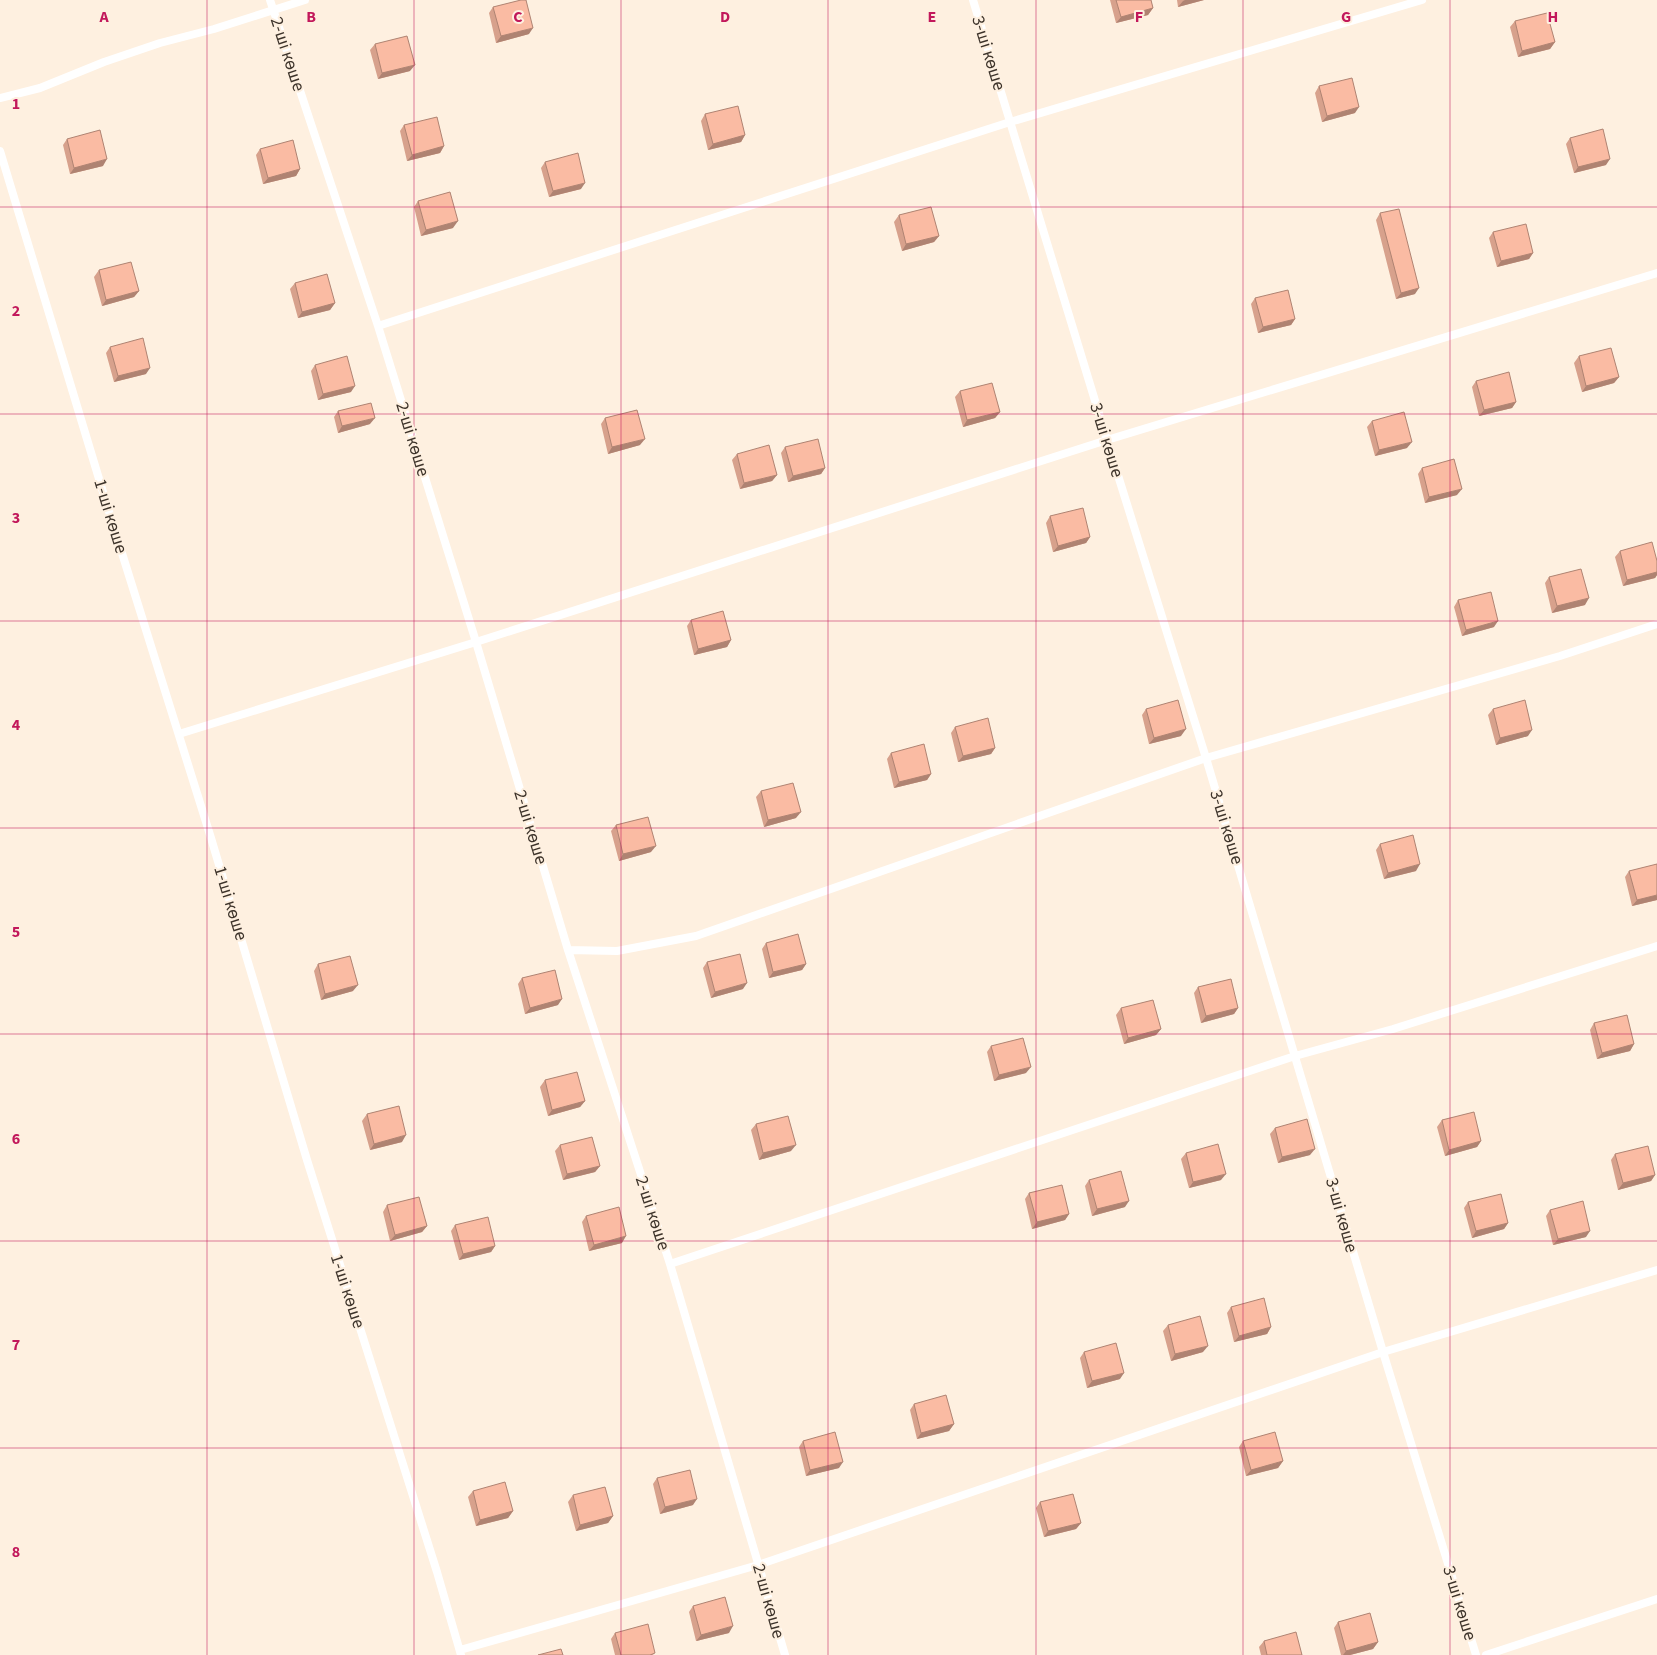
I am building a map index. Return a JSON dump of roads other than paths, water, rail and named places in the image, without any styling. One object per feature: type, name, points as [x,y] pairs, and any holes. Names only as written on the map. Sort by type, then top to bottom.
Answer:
[{"type":"lane","name":"2-ші көше","points":[[270,0],[378,326],[476,642],[568,950],[670,1264],[785,1655]]},
{"type":"lane","points":[[0,98],[40,88],[104,62],[160,43],[214,29],[305,0]]},
{"type":"lane","name":"3-ші көше","points":[[974,0],[1107,440],[1206,758],[1383,1352],[1476,1655]]},
{"type":"lane","points":[[378,326],[1010,122],[1422,0]]},
{"type":"lane","name":"1-ші көше","points":[[0,151],[106,502],[179,734],[307,1160],[434,1562],[460,1652]]},
{"type":"lane","points":[[179,734],[476,642],[1107,440],[1657,273]]},
{"type":"lane","points":[[568,950],[617,951],[696,936],[1206,758],[1560,656],[1657,624]]},
{"type":"lane","points":[[670,1264],[1295,1056],[1393,1029],[1657,946]]},
{"type":"lane","points":[[460,1652],[758,1565],[1383,1352],[1657,1270]]},
{"type":"lane","points":[[1486,1655],[1657,1599]]}]
